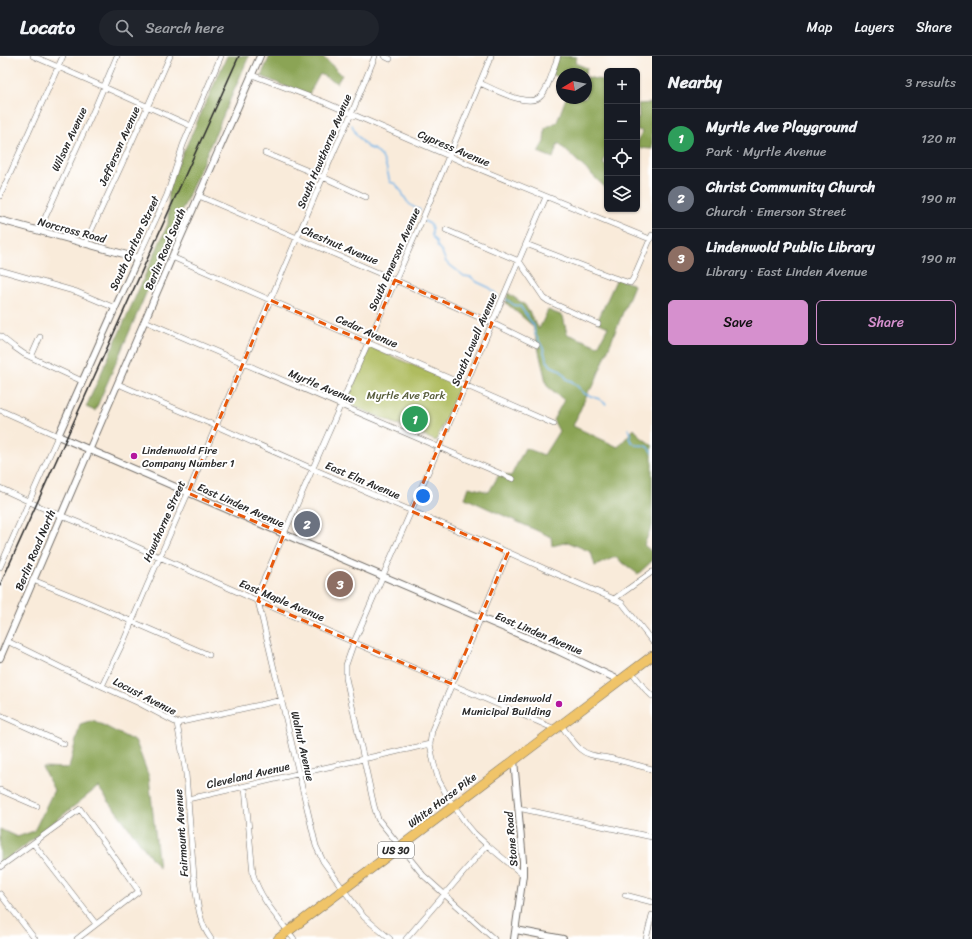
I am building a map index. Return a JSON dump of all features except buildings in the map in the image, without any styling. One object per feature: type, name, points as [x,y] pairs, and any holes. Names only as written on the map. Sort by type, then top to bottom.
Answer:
[{"type":"highway","name":"US 30","points":[[619,680],[652,656]]},
{"type":"highway","name":"White Horse Pike","points":[[278,939],[619,680]]},
{"type":"street","points":[[32,56],[191,126]]},
{"type":"street","points":[[0,196],[63,56]]},
{"type":"street","name":"Wilson Avenue","points":[[38,231],[117,56]]},
{"type":"street","name":"Jefferson Avenue","points":[[85,244],[170,56]]},
{"type":"street","name":"South Carlton Street","points":[[58,436],[166,195],[183,145],[221,56]]},
{"type":"street","name":"Berlin Road South","points":[[89,450],[260,56]]},
{"type":"street","name":"South Hawthorne Avenue","points":[[243,363],[375,56]]},
{"type":"street","points":[[384,56],[390,59]]},
{"type":"street","name":"South Emerson Avenue","points":[[258,601],[258,593],[368,343],[491,56]]},
{"type":"street","points":[[480,83],[525,101],[534,100],[541,97],[546,90],[558,56]]},
{"type":"street","name":"Cypress Avenue","points":[[252,75],[324,102],[449,156],[651,237]]},
{"type":"street","points":[[265,153],[366,196]]},
{"type":"street","name":"Chestnut Avenue","points":[[199,196],[395,280],[492,323],[537,345]]},
{"type":"street","name":"South Lowell Avenue","points":[[364,759],[346,678],[346,668],[354,642],[546,196]]},
{"type":"street","name":"Norcross Road","points":[[0,220],[138,258]]},
{"type":"street","points":[[446,230],[519,261],[544,298],[598,324]]},
{"type":"street","points":[[526,244],[630,283],[651,237]]},
{"type":"street","name":"Cedar Avenue","points":[[172,257],[554,424]]},
{"type":"street","points":[[0,270],[77,292],[115,308]]},
{"type":"street","name":"Myrtle Avenue","points":[[145,320],[514,479]]},
{"type":"street","points":[[0,336],[14,347],[31,357],[82,381]]},
{"type":"street","points":[[31,357],[40,337]]},
{"type":"street","name":"Hawthorne Street","points":[[102,686],[132,622],[243,363]]},
{"type":"street","name":"East Elm Avenue","points":[[118,384],[614,599],[622,603],[652,641]]},
{"type":"street","name":"East Linden Avenue","points":[[0,410],[89,450],[556,650],[619,680]]},
{"type":"street","points":[[1,564],[58,436]]},
{"type":"street","name":"Berlin Road North","points":[[0,658],[89,450]]},
{"type":"street","name":"East Maple Avenue","points":[[0,488],[28,502],[117,538],[258,601],[452,684],[558,727]]},
{"type":"street","points":[[508,553],[432,730],[430,744],[434,764],[443,790],[468,826],[487,845],[523,875]]},
{"type":"street","points":[[614,599],[652,572]]},
{"type":"street","points":[[34,580],[209,655]]},
{"type":"street","name":"Walnut Avenue","points":[[258,601],[316,846],[323,861],[364,917],[390,939]]},
{"type":"street","name":"Locust Avenue","points":[[7,641],[139,703],[177,723],[282,700]]},
{"type":"street","points":[[631,671],[652,696]]},
{"type":"street","points":[[0,715],[64,744]]},
{"type":"street","name":"Fairmount Avenue","points":[[177,723],[186,774],[196,894],[204,929],[211,939]]},
{"type":"street","points":[[558,727],[586,753],[652,769]]},
{"type":"street","name":"Cleveland Avenue","points":[[188,799],[430,744]]},
{"type":"street","points":[[364,759],[378,819],[422,875],[494,939]]},
{"type":"street","name":"Stone Road","points":[[514,760],[524,861],[514,939]]},
{"type":"street","points":[[245,787],[255,883],[294,939]]},
{"type":"street","points":[[0,790],[37,806]]},
{"type":"street","points":[[518,808],[652,837]]},
{"type":"street","points":[[0,867],[80,809],[138,892],[76,939]]},
{"type":"street","points":[[33,843],[96,924]]},
{"type":"street","points":[[406,939],[487,845]]},
{"type":"street","points":[[0,894],[35,939]]},
{"type":"street","points":[[625,895],[652,902]]},
{"type":"street","points":[[646,939],[652,915]]},
{"type":"street","points":[[516,930],[563,939]]},
{"type":"highlighted area","points":[[395,280],[492,323],[411,511],[508,553],[452,684],[258,601],[284,534],[188,493],[270,300],[368,343]]},
{"type":"green space","points":[[227,56],[249,56],[95,411],[86,407],[168,224],[169,184]]},
{"type":"green space","points":[[270,56],[322,56],[342,75],[337,83],[320,74],[308,96],[261,76]]},
{"type":"green space","points":[[558,56],[577,57],[575,63],[587,68],[556,68],[556,76],[551,74]]},
{"type":"green space","points":[[592,78],[604,80],[604,186],[558,143],[553,158],[538,152],[544,142],[545,128],[557,122],[564,104],[592,104]]},
{"type":"green space","points":[[652,103],[652,149],[640,148],[640,136],[642,131],[640,131],[640,104]]},
{"type":"green space","points":[[617,278],[634,285],[593,387],[589,390],[573,426],[618,447],[634,429],[642,438],[652,445],[652,526],[644,545],[652,552],[652,561],[638,574],[615,557],[595,566],[591,552],[568,542],[552,546],[551,537],[465,498],[469,487],[489,492],[500,473],[511,476],[525,448],[544,455],[559,431],[553,420],[564,400],[547,386],[533,326],[506,303],[508,293],[525,305],[539,329],[548,310],[563,316],[567,334],[598,346],[608,327],[597,322]]},
{"type":"green space","name":"Myrtle Ave Park","points":[[370,347],[460,385],[436,441],[346,403]]},
{"type":"green space","points":[[93,720],[136,742],[149,777],[159,868],[98,787],[0,864],[0,829],[17,837],[34,831],[54,790],[42,767],[69,768],[80,724]]},
{"type":"waterway","points":[[352,125],[356,134],[367,147],[375,150],[382,157],[390,182],[396,184],[409,204],[420,210]]},
{"type":"waterway","points":[[424,221],[430,224],[433,238],[442,252],[446,262],[464,276],[471,277],[477,282],[490,288],[498,296]]},
{"type":"waterway","points":[[506,299],[514,305],[520,306],[534,326],[535,334],[543,348],[546,359],[551,366],[560,370],[567,379],[574,383],[585,394],[599,399],[606,404]]},
{"type":"waterway","points":[[628,429],[631,433],[629,438],[631,441],[636,445],[644,445],[652,453]]},
{"type":"railway","points":[[0,585],[239,56]]},
{"type":"place","name":"Myrtle Ave Playground","points":[[415,419]]},
{"type":"place","name":"Lindenwold Fire Company Number 1","points":[[134,456]]},
{"type":"place","name":"Christ Community Church","points":[[307,524]]},
{"type":"place","name":"Lindenwold Public Library","points":[[340,584]]},
{"type":"place","name":"Lindenwold Municipal Building","points":[[559,704]]}]
